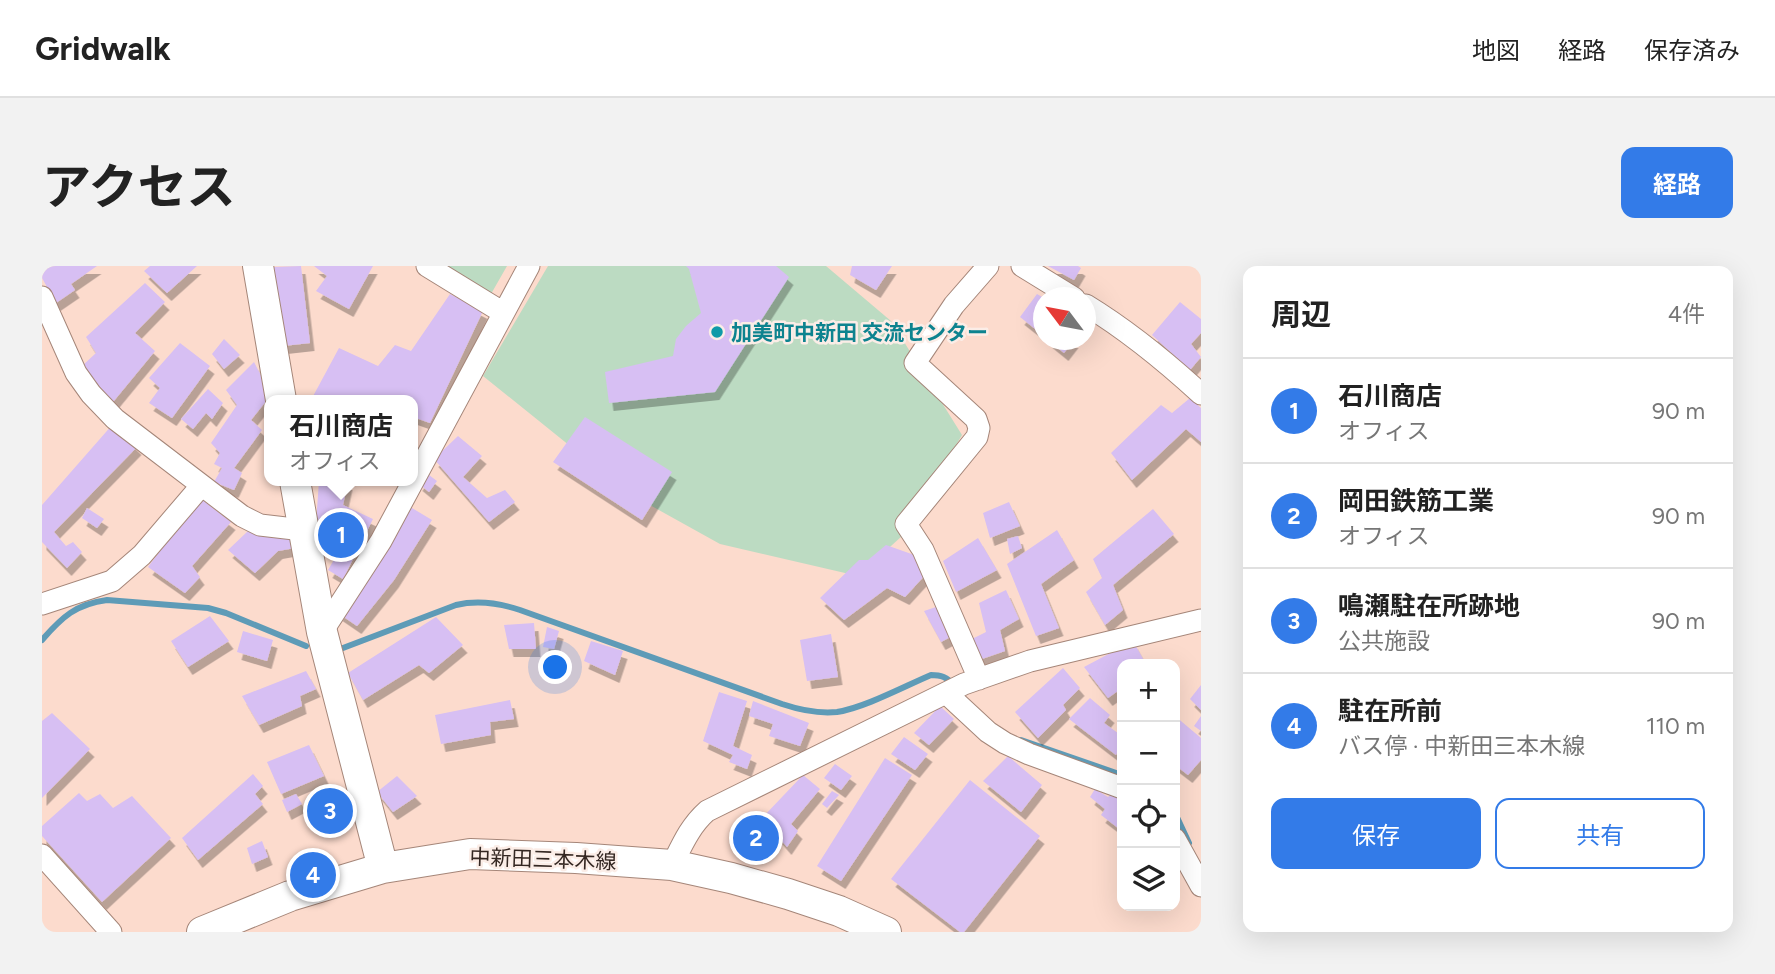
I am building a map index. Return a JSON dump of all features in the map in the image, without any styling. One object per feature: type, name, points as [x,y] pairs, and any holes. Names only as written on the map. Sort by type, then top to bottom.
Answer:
[{"type":"main road","points":[[258,266],[280,395]]},
{"type":"main road","points":[[296,486],[322,632],[383,868]]},
{"type":"main road","name":"中新田三本木線","points":[[202,932],[290,896],[383,868],[470,854],[672,864],[788,894],[839,911],[886,932]]},
{"type":"street","points":[[427,266],[502,312]]},
{"type":"street","points":[[418,471],[528,266]]},
{"type":"street","points":[[988,266],[954,305],[915,363],[976,419],[979,428],[977,437],[906,524],[923,550],[961,687],[988,732],[1004,743],[1029,754],[1117,786]]},
{"type":"street","points":[[1023,266],[1056,287]]},
{"type":"street","points":[[42,298],[76,373],[91,394],[115,419],[242,516],[260,525],[303,530]]},
{"type":"street","points":[[1096,311],[1153,352],[1201,394]]},
{"type":"street","points":[[42,604],[112,581],[142,555],[201,486]]},
{"type":"street","points":[[322,632],[381,541],[410,486]]},
{"type":"street","points":[[672,864],[687,835],[707,811],[961,687],[1030,661],[1201,620]]},
{"type":"street","points":[[1180,847],[1201,886]]},
{"type":"street","points":[[42,855],[111,932]]},
{"type":"green space","points":[[444,266],[507,266],[491,294]]},
{"type":"green space","points":[[548,266],[826,266],[891,321],[962,435],[902,536],[858,576],[720,544],[648,504],[483,376]]},
{"type":"building","points":[[42,266],[97,266],[71,284],[75,290],[56,303],[42,278]]},
{"type":"building","points":[[150,266],[197,266],[167,293],[144,271]]},
{"type":"building","points":[[301,266],[310,343],[283,346],[274,267]]},
{"type":"building","points":[[314,266],[373,266],[349,309],[316,291],[327,276]]},
{"type":"building","name":"加美町中新田 交流センター","points":[[686,266],[776,266],[789,277],[715,392],[609,403],[605,372],[673,356],[676,339],[701,313]]},
{"type":"building","points":[[852,266],[892,266],[876,290],[850,275]]},
{"type":"building","points":[[1048,266],[1078,266],[1081,268],[1074,280]]},
{"type":"building","points":[[145,283],[165,302],[135,333],[155,351],[113,402],[82,366],[96,353],[86,337]]},
{"type":"building","points":[[450,294],[483,311],[430,423],[418,419],[418,395],[314,395],[339,348],[378,366],[395,345],[411,351]]},
{"type":"building","points":[[1033,299],[1033,327],[1020,317]]},
{"type":"building","points":[[1180,302],[1201,319],[1201,333],[1191,344],[1201,357],[1190,370],[1152,335]]},
{"type":"building","points":[[224,339],[240,355],[224,369],[212,354]]},
{"type":"building","points":[[180,343],[210,366],[172,418],[149,403],[160,388],[149,378]]},
{"type":"building","points":[[254,362],[271,395],[264,395],[264,404],[251,420],[262,430],[234,468],[242,473],[234,490],[214,482],[222,468],[214,464],[220,453],[211,443],[237,405],[226,390]]},
{"type":"building","points":[[208,389],[223,403],[212,419],[206,413],[193,429],[181,419]]},
{"type":"building","points":[[1190,398],[1201,408],[1201,442],[1186,429],[1132,480],[1111,453],[1161,405],[1172,413]]},
{"type":"building","points":[[585,417],[672,472],[642,520],[553,462]]},
{"type":"building","points":[[113,424],[137,447],[54,532],[66,546],[73,542],[82,552],[67,568],[42,542],[42,505]]},
{"type":"building","points":[[458,436],[482,456],[463,477],[487,498],[505,490],[515,502],[489,522],[434,459]]},
{"type":"building","points":[[425,472],[437,481],[429,492],[418,483]]},
{"type":"building","points":[[319,486],[347,486],[343,505],[373,519],[343,579],[328,570],[339,551],[315,537]]},
{"type":"building","points":[[200,498],[231,522],[192,566],[200,577],[185,593],[148,567]]},
{"type":"building","points":[[1009,502],[1020,526],[990,538],[983,513]]},
{"type":"building","points":[[407,505],[432,520],[394,580],[357,626],[338,613]]},
{"type":"building","points":[[87,508],[104,519],[97,528],[82,518]]},
{"type":"building","points":[[1153,509],[1174,534],[1113,585],[1123,610],[1105,625],[1086,592],[1102,578],[1093,559]]},
{"type":"building","points":[[1057,530],[1074,560],[1041,584],[1059,628],[1036,636],[1007,564]]},
{"type":"building","points":[[248,531],[254,534],[291,532],[295,548],[278,551],[255,573],[228,550]]},
{"type":"building","points":[[1018,536],[1022,548],[1010,554],[1007,539]]},
{"type":"building","points":[[978,538],[997,570],[956,592],[943,561]]},
{"type":"building","points":[[886,545],[920,557],[927,573],[905,597],[887,588],[844,620],[820,598],[859,560],[868,560]]},
{"type":"building","points":[[1006,590],[1019,619],[1000,630],[1005,651],[979,660],[972,639],[986,632],[979,603]]},
{"type":"building","points":[[942,605],[954,635],[941,642],[924,611]]},
{"type":"building","points":[[210,616],[229,641],[188,667],[171,641]]},
{"type":"building","points":[[436,617],[463,645],[429,673],[419,665],[363,700],[348,673]]},
{"type":"building","points":[[534,623],[536,649],[509,649],[504,625]]},
{"type":"building","points":[[547,627],[559,631],[554,649],[543,647]]},
{"type":"building","points":[[243,631],[273,640],[267,661],[237,652]]},
{"type":"building","points":[[831,634],[838,677],[807,681],[800,640]]},
{"type":"building","points":[[591,641],[623,651],[615,675],[584,661]]},
{"type":"building","points":[[1133,641],[1143,659],[1117,659],[1117,692],[1108,698],[1084,667]]},
{"type":"building","points":[[1063,668],[1080,688],[1063,705],[1066,710],[1038,738],[1015,712]]},
{"type":"building","points":[[306,671],[316,689],[300,696],[302,706],[259,725],[242,696]]},
{"type":"building","points":[[1201,685],[1201,710],[1190,699]]},
{"type":"building","points":[[719,692],[747,701],[733,746],[752,755],[747,769],[729,762],[733,755],[703,741]]},
{"type":"building","points":[[1090,698],[1110,715],[1104,723],[1117,732],[1116,755],[1069,719]]},
{"type":"building","points":[[510,700],[514,719],[490,722],[491,735],[441,744],[435,715]]},
{"type":"building","points":[[753,701],[809,723],[800,746],[769,736],[773,724],[749,716]]},
{"type":"building","points":[[940,706],[954,719],[929,745],[914,733]]},
{"type":"building","points":[[52,713],[90,749],[42,798],[42,721]]},
{"type":"building","points":[[1201,716],[1201,731],[1194,726]]},
{"type":"building","points":[[1180,720],[1201,738],[1201,760],[1188,775],[1180,769]]},
{"type":"building","points":[[904,737],[928,754],[915,770],[891,754]]},
{"type":"building","points":[[309,745],[324,776],[281,794],[267,762]]},
{"type":"building","points":[[1008,756],[1042,785],[1021,812],[983,781]]},
{"type":"building","points":[[885,758],[912,775],[841,881],[817,866]]},
{"type":"building","points":[[835,764],[852,776],[841,790],[824,778]]},
{"type":"building","points":[[253,774],[263,786],[255,794],[263,804],[198,860],[182,838]]},
{"type":"building","points":[[803,775],[820,789],[791,824],[798,831],[787,847],[762,818]]},
{"type":"building","points":[[397,776],[417,796],[393,812],[377,792]]},
{"type":"building","points":[[970,780],[1040,836],[964,932],[960,932],[891,879]]},
{"type":"building","points":[[1095,789],[1108,797],[1117,793],[1117,827],[1101,815],[1105,809],[1090,797]]},
{"type":"building","points":[[832,791],[839,795],[827,808],[822,804]]},
{"type":"building","points":[[79,793],[87,801],[100,794],[113,808],[132,796],[171,838],[102,902],[42,836],[42,826]]},
{"type":"building","points":[[296,794],[302,804],[287,812],[282,800]]},
{"type":"building","points":[[262,841],[268,857],[252,864],[247,848]]},
{"type":"waterway","points":[[42,640],[78,608],[107,600],[208,608],[306,646]]},
{"type":"waterway","points":[[343,648],[456,605],[488,603],[520,610],[782,704],[809,711],[848,710],[931,675],[944,677],[954,685]]},
{"type":"waterway","points":[[1021,740],[1117,773]]},
{"type":"waterway","points":[[1180,824],[1189,843]]},
{"type":"place","name":"加美町中新田 交流センター","points":[[717,332]]},
{"type":"place","name":"石川商店","points":[[341,535]]},
{"type":"place","name":"鳴瀬駐在所跡地","points":[[330,811]]},
{"type":"place","name":"岡田鉄筋工業","points":[[756,838]]},
{"type":"place","name":"駐在所前","points":[[313,875]]}]
